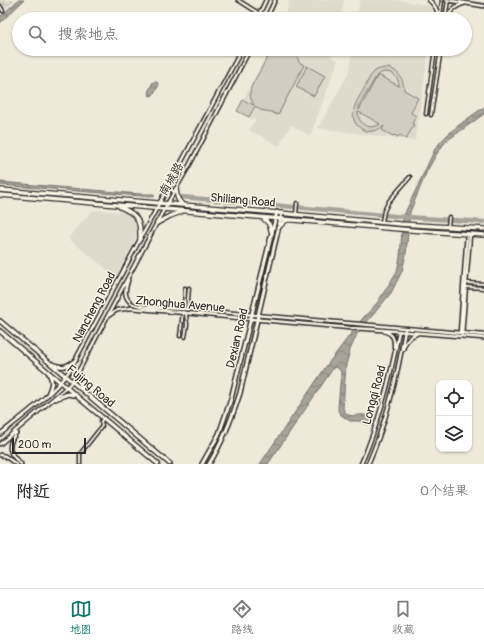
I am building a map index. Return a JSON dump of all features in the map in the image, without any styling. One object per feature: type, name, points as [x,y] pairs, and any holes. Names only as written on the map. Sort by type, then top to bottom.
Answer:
[{"type":"highway","name":"Shiliang Road","points":[[0,190],[382,220],[400,224],[484,229]]},
{"type":"highway","points":[[175,190],[178,202],[183,205]]},
{"type":"highway","name":"Shiliang Road","points":[[0,195],[117,206],[484,235]]},
{"type":"highway","points":[[117,206],[129,211],[135,216],[140,227],[140,239]]},
{"type":"highway","points":[[156,223],[183,211]]},
{"type":"highway","points":[[261,217],[269,224],[272,233]]},
{"type":"highway","points":[[278,228],[284,221],[289,219]]},
{"type":"main road","name":"Dexian Road","points":[[202,464],[219,434],[229,407],[277,212]]},
{"type":"main road","name":"Dexian Road","points":[[209,464],[224,436],[236,405],[282,213]]},
{"type":"main road","name":"Fujing Road","points":[[0,321],[170,464]]},
{"type":"main road","name":"Fujing Road","points":[[0,331],[158,464]]},
{"type":"main road","points":[[48,362],[62,367],[70,365],[76,360]]},
{"type":"main road","points":[[46,370],[50,375],[52,382],[48,394]]},
{"type":"main road","points":[[79,370],[79,381],[90,398]]},
{"type":"main road","points":[[55,398],[68,394],[77,396]]},
{"type":"street","points":[[238,0],[257,12]]},
{"type":"street","points":[[261,12],[266,0]]},
{"type":"street","points":[[269,12],[275,0]]},
{"type":"street","points":[[429,0],[438,12]]},
{"type":"street","points":[[441,12],[442,0]]},
{"type":"street","points":[[446,12],[447,0],[484,6]]},
{"type":"street","points":[[450,12],[452,9],[464,2]]},
{"type":"street","points":[[0,6],[3,11]]},
{"type":"street","name":"Nancheng Road","points":[[0,434],[48,394],[65,377],[76,360],[238,56]]},
{"type":"street","name":"南城路","points":[[107,317],[246,56]]},
{"type":"street","points":[[426,114],[434,56]]},
{"type":"street","points":[[431,115],[440,56]]},
{"type":"street","points":[[382,220],[384,211],[389,201],[410,177]]},
{"type":"street","points":[[168,188],[175,190]]},
{"type":"street","points":[[296,213],[297,203]]},
{"type":"street","points":[[448,217],[448,226]]},
{"type":"street","points":[[144,231],[150,235]]},
{"type":"street","points":[[461,335],[469,234]]},
{"type":"street","points":[[461,335],[469,234]]},
{"type":"street","name":"Zhonghua Avenue","points":[[128,278],[125,295],[131,303],[138,307]]},
{"type":"street","points":[[466,283],[484,284],[484,289],[466,287]]},
{"type":"street","points":[[185,288],[185,311],[187,325],[185,337]]},
{"type":"street","points":[[180,336],[190,288]]},
{"type":"street","name":"Zhonghua Avenue","points":[[107,317],[117,310],[138,307],[174,309],[240,318],[251,317]]},
{"type":"street","name":"Zhonghua Avenue","points":[[185,311],[240,314],[257,319],[382,330]]},
{"type":"street","points":[[251,317],[258,315],[372,325],[399,330]]},
{"type":"street","name":"Nancheng Road","points":[[0,444],[66,388],[79,370],[107,317]]},
{"type":"street","points":[[382,330],[405,330],[461,335]]},
{"type":"street","points":[[382,330],[394,338],[393,360]]},
{"type":"street","name":"Longqi Road","points":[[361,464],[371,440],[382,406],[399,330]]},
{"type":"street","points":[[405,330],[419,333],[484,336]]},
{"type":"street","name":"Longqi Road","points":[[368,464],[381,428],[405,330]]},
{"type":"street","points":[[398,363],[405,342],[411,336],[419,333]]},
{"type":"street","points":[[80,464],[80,454],[102,426],[101,421],[104,418]]},
{"type":"street","points":[[20,428],[12,439],[10,448],[13,457],[21,464]]},
{"type":"street","points":[[0,455],[6,456],[16,464]]},
{"type":"shaded area","points":[[0,0],[15,0],[0,14]]},
{"type":"shaded area","points":[[289,0],[344,0],[342,12],[286,12]]},
{"type":"shaded area","points":[[360,0],[396,0],[427,5],[432,10],[432,12],[358,12]]},
{"type":"shaded area","points":[[267,56],[331,56],[338,60],[310,136],[291,125],[279,146],[249,130],[255,120],[237,111]]},
{"type":"shaded area","points":[[268,56],[296,56],[299,62],[304,65],[278,115],[260,110],[255,106],[249,117],[237,111],[243,100],[254,105],[250,94],[251,87]]},
{"type":"shaded area","points":[[351,56],[428,56],[415,140],[413,141],[318,128],[350,68]]},
{"type":"shaded area","points":[[307,66],[325,76],[314,96],[296,87]]},
{"type":"shaded area","points":[[384,68],[396,71],[403,81],[404,90],[418,98],[411,113],[416,116],[412,124],[414,125],[406,139],[400,135],[398,137],[393,136],[382,130],[384,126],[378,130],[365,131],[356,124],[354,119],[353,115],[355,105],[369,78],[375,71]],"holes":[[[384,72],[395,76],[398,80],[399,86],[378,75],[359,110],[359,106],[377,75]],[[359,112],[380,124],[372,127],[365,125],[360,120]]]},
{"type":"shaded area","points":[[93,210],[138,213],[141,228],[116,277],[68,238]]},
{"type":"water","points":[[18,0],[24,0],[0,23],[0,17]]},
{"type":"water","points":[[153,82],[157,82],[159,85],[153,95],[150,96],[148,92]]},
{"type":"water","points":[[484,107],[484,114],[443,145],[427,171],[410,212],[406,254],[402,271],[391,293],[357,334],[350,350],[346,365],[343,408],[346,413],[352,416],[367,416],[371,419],[369,425],[359,421],[350,421],[338,411],[341,372],[338,368],[334,367],[268,464],[260,464],[327,365],[362,319],[377,303],[397,271],[400,257],[403,217],[435,149],[451,131]]},
{"type":"water","points":[[0,182],[154,194],[154,197],[0,185]]},
{"type":"waterway","points":[[181,197],[406,217],[484,222]]}]
